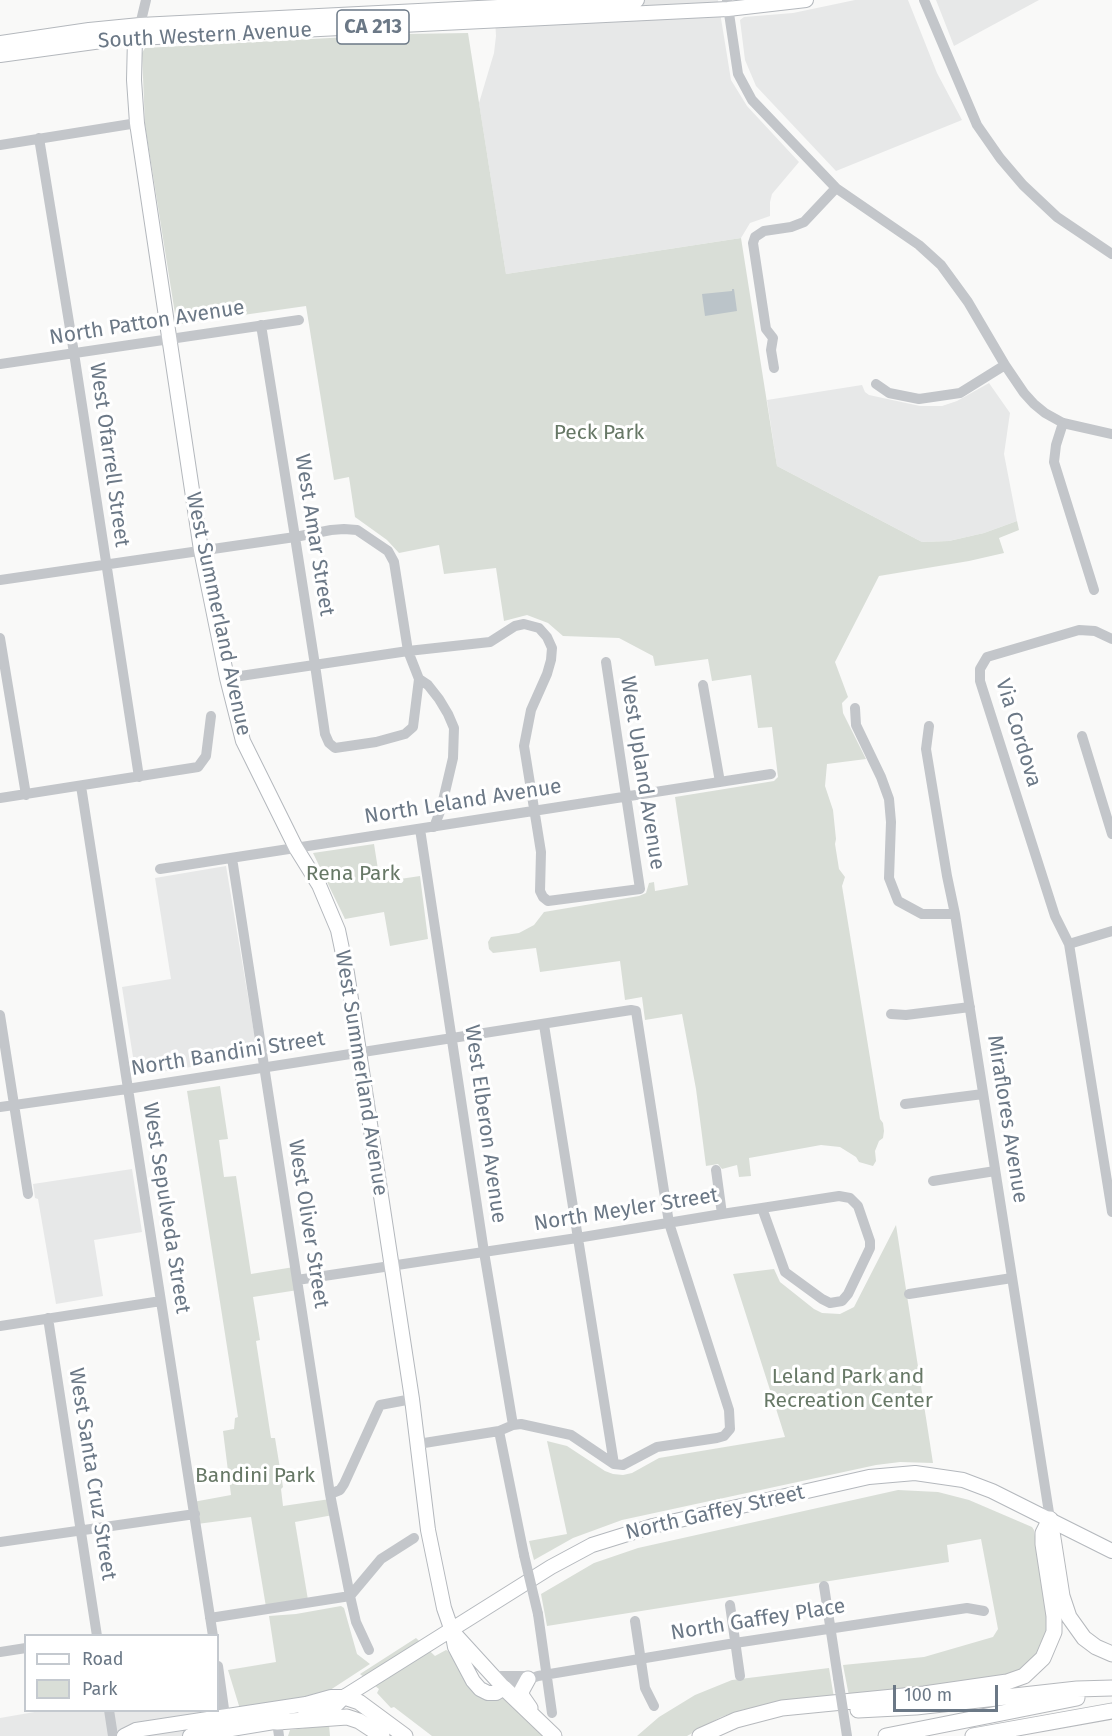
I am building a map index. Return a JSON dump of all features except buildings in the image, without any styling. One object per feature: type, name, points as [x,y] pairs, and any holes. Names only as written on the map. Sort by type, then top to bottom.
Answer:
[{"type":"highway","points":[[1050,1519],[1062,1596],[1069,1617],[1084,1638],[1096,1647],[1112,1654]]},
{"type":"highway","points":[[700,1736],[736,1720],[782,1708],[924,1694],[997,1684],[1017,1679],[1030,1672],[1043,1658],[1054,1632],[1054,1616],[1043,1544],[1043,1533],[1050,1519]]},
{"type":"highway","points":[[537,1676],[522,1690],[521,1695],[550,1732]]},
{"type":"highway","points":[[504,1688],[550,1732]]},
{"type":"highway","points":[[773,1711],[895,1708],[1077,1689],[1112,1690]]},
{"type":"highway","points":[[886,1736],[1112,1690]]},
{"type":"highway","points":[[344,1697],[359,1702],[405,1736]]},
{"type":"highway","points":[[973,1736],[1112,1711]]},
{"type":"highway","points":[[278,1729],[347,1717],[363,1723],[382,1736]]},
{"type":"highway","points":[[1002,1736],[1038,1725]]},
{"type":"main road","name":"South Western Avenue","points":[[0,43],[89,30],[138,31],[637,0]]},
{"type":"main road","name":"South Western Avenue","points":[[485,9],[728,5],[807,0]]},
{"type":"main road","name":"South Western Avenue","points":[[0,55],[82,43],[138,31]]},
{"type":"main road","name":"West Summerland Avenue","points":[[138,31],[134,80],[137,123],[201,550],[227,678],[243,741],[296,848],[319,885],[338,930],[347,973],[412,1399],[428,1530],[444,1608],[455,1647],[480,1689],[492,1694],[504,1688]]},
{"type":"main road","name":"North Gaffey Street","points":[[190,1736],[278,1729],[338,1704],[344,1697],[558,1563],[608,1539],[653,1526],[877,1476],[924,1473],[963,1480],[992,1491],[1112,1551]]},
{"type":"main road","points":[[452,1631],[504,1688]]},
{"type":"main road","name":"North Gaffey Street","points":[[124,1736],[136,1730],[306,1704],[332,1697],[344,1697]]},
{"type":"street","name":"West Summerland Avenue","points":[[138,31],[146,0]]},
{"type":"street","points":[[924,0],[977,125],[1000,158],[1037,199],[1057,217],[1112,254]]},
{"type":"street","points":[[728,5],[738,74],[752,100],[836,188],[919,245],[941,265],[963,295],[1005,365],[1034,404],[1063,423],[1112,434]]},
{"type":"street","points":[[0,145],[137,123]]},
{"type":"street","name":"West Ofarrell Street","points":[[39,138],[139,777]]},
{"type":"street","points":[[774,368],[771,350],[773,338],[766,330],[753,243],[755,237],[764,231],[791,227],[804,222],[836,188]]},
{"type":"street","name":"North Patton Avenue","points":[[0,364],[299,320]]},
{"type":"street","name":"West Amar Street","points":[[261,325],[325,734],[329,743],[335,748],[405,734],[413,727],[419,679]]},
{"type":"street","points":[[876,384],[889,393],[919,399],[927,398],[960,393],[1005,365]]},
{"type":"street","points":[[1063,423],[1056,445],[1054,462],[1094,590]]},
{"type":"street","points":[[0,580],[344,529],[357,530],[388,551],[394,562],[408,651],[419,679],[428,685],[439,699],[454,728],[453,758],[441,809],[434,827]]},
{"type":"street","points":[[227,678],[408,651],[490,642],[515,626],[524,624],[539,628],[548,637],[552,648],[547,674],[531,710],[524,746],[536,811]]},
{"type":"street","name":"Via Cordova","points":[[1112,639],[1095,631],[1079,630],[987,657],[980,669],[980,681],[1055,916],[1069,944],[1107,1150],[1112,1212]]},
{"type":"street","points":[[0,638],[26,795]]},
{"type":"street","name":"West Upland Avenue","points":[[536,811],[541,852],[540,891],[548,901],[640,889],[606,662]]},
{"type":"street","points":[[703,685],[720,782]]},
{"type":"street","points":[[855,708],[856,725],[882,777],[889,799],[891,822],[889,878],[898,901],[922,914],[955,914]]},
{"type":"street","points":[[0,798],[198,767],[207,756],[211,717]]},
{"type":"street","name":"Miraflores Avenue","points":[[929,726],[926,749],[970,1007],[1050,1519]]},
{"type":"street","points":[[1082,736],[1112,834]]},
{"type":"street","name":"North Leland Avenue","points":[[160,869],[771,774]]},
{"type":"street","name":"West Sepulveda Street","points":[[81,786],[213,1634]]},
{"type":"street","name":"West Elberon Avenue","points":[[420,829],[484,1252],[513,1425]]},
{"type":"street","name":"West Oliver Street","points":[[232,858],[330,1494],[351,1596]]},
{"type":"street","points":[[1069,944],[1112,931]]},
{"type":"street","points":[[891,1014],[906,1015],[970,1007]]},
{"type":"street","name":"North Bandini Street","points":[[0,1107],[631,1010],[636,1011],[637,1014],[669,1223]]},
{"type":"street","points":[[0,1015],[28,1194]]},
{"type":"street","points":[[544,1025],[614,1464]]},
{"type":"street","points":[[906,1104],[983,1094]]},
{"type":"street","points":[[716,1170],[722,1214]]},
{"type":"street","points":[[933,1181],[995,1171]]},
{"type":"street","name":"North Meyler Street","points":[[297,1280],[839,1196],[853,1200],[858,1206],[870,1248],[848,1294],[842,1301],[830,1303],[813,1293],[783,1269],[762,1208]]},
{"type":"street","points":[[418,1444],[499,1431],[521,1424],[571,1435],[614,1464],[623,1465],[657,1447],[724,1436],[730,1429],[729,1410],[669,1223]]},
{"type":"street","points":[[909,1294],[1012,1278]]},
{"type":"street","points":[[0,1326],[161,1301]]},
{"type":"street","name":"West Santa Cruz Street","points":[[48,1318],[97,1634]]},
{"type":"street","points":[[330,1494],[340,1490],[344,1485],[380,1405],[385,1402],[412,1399]]},
{"type":"street","points":[[499,1431],[538,1614],[537,1676],[552,1713]]},
{"type":"street","points":[[0,1542],[195,1514]]},
{"type":"street","points":[[210,1618],[351,1596],[372,1567],[414,1538]]},
{"type":"street","points":[[824,1587],[847,1736]]},
{"type":"street","points":[[351,1596],[356,1622],[369,1650]]},
{"type":"street","points":[[730,1605],[740,1677]]},
{"type":"street","name":"North Gaffey Place","points":[[488,1673],[499,1676],[537,1676],[967,1608],[984,1611]]},
{"type":"street","points":[[635,1621],[645,1688],[654,1706]]},
{"type":"street","points":[[0,1652],[24,1648]]},
{"type":"street","points":[[219,1673],[225,1716]]},
{"type":"street","name":"North Gaffey Place","points":[[504,1688],[537,1676]]},
{"type":"street","points":[[109,1712],[113,1736]]},
{"type":"shaded area","points":[[494,0],[718,0],[731,80],[747,106],[799,162],[772,194],[770,216],[750,223],[741,238],[506,274],[479,103],[494,53],[496,36]]},
{"type":"shaded area","points":[[855,0],[908,0],[937,73],[962,120],[836,171],[756,86],[745,60],[740,20],[744,17],[793,13]]},
{"type":"shaded area","points":[[936,0],[1039,0],[954,46]]},
{"type":"shaded area","points":[[734,289],[737,311],[705,316],[702,294],[732,291]]},
{"type":"shaded area","points":[[989,383],[1010,413],[1004,454],[1017,521],[984,533],[949,541],[922,542],[777,466],[767,400],[862,385],[869,395],[920,406],[942,406],[957,401]]},
{"type":"shaded area","points":[[226,866],[258,1056],[136,1076],[122,987],[171,979],[155,878]]},
{"type":"shaded area","points":[[132,1169],[142,1232],[94,1240],[103,1296],[56,1304],[38,1199],[35,1198],[33,1184]]},
{"type":"shaded area","points":[[219,1692],[225,1736],[0,1736],[0,1718],[34,1712],[219,1712]]},
{"type":"green space","name":"Peck Park","points":[[468,33],[506,274],[741,238],[777,466],[922,542],[949,541],[984,533],[1017,521],[1019,530],[999,538],[1004,553],[879,576],[835,662],[848,697],[842,703],[843,713],[866,759],[827,764],[825,786],[833,810],[839,869],[845,877],[842,886],[880,1119],[883,1123],[883,1138],[879,1141],[875,1151],[876,1161],[873,1166],[859,1162],[856,1157],[840,1147],[821,1145],[749,1158],[751,1176],[739,1177],[737,1165],[722,1169],[718,1164],[706,1166],[696,1089],[682,1014],[645,1020],[642,997],[625,1000],[620,961],[540,972],[536,948],[493,953],[489,949],[488,942],[491,937],[519,933],[534,925],[544,912],[639,896],[646,893],[649,883],[654,882],[655,891],[688,885],[675,797],[774,781],[778,777],[772,727],[758,728],[751,675],[712,681],[708,659],[655,666],[653,656],[619,638],[563,636],[548,623],[527,615],[504,621],[496,568],[444,574],[439,545],[399,553],[387,540],[355,517],[349,477],[334,480],[306,306],[180,324],[176,320],[145,125],[142,53],[145,48],[404,34]]},
{"type":"green space","name":"Rena Park","points":[[374,844],[380,882],[420,876],[428,939],[390,946],[384,912],[345,919],[313,853]]},
{"type":"green space","name":"Bandini Park","points":[[220,1086],[228,1139],[219,1140],[224,1177],[236,1176],[251,1274],[294,1267],[298,1290],[253,1297],[260,1340],[256,1341],[271,1438],[275,1438],[283,1487],[281,1489],[283,1506],[330,1499],[333,1515],[295,1522],[308,1600],[266,1607],[251,1517],[197,1524],[193,1502],[231,1495],[223,1431],[234,1429],[235,1418],[238,1417],[187,1091]]},
{"type":"green space","name":"Leland Park and Recreation Center","points":[[896,1225],[933,1463],[900,1462],[876,1465],[622,1520],[573,1538],[534,1560],[529,1541],[567,1534],[547,1441],[567,1446],[605,1471],[623,1475],[632,1473],[659,1458],[785,1437],[733,1274],[774,1269],[780,1282],[814,1309],[822,1313],[840,1314],[854,1307]]},
{"type":"green space","points":[[898,1490],[938,1492],[969,1500],[1032,1527],[1048,1618],[1045,1643],[1030,1664],[1009,1676],[849,1696],[843,1665],[924,1657],[993,1637],[998,1629],[981,1539],[947,1545],[949,1562],[547,1626],[541,1594],[594,1563],[638,1548]]},
{"type":"green space","points":[[341,1606],[344,1608],[357,1654],[370,1664],[321,1696],[240,1709],[228,1670],[276,1662],[269,1616]]},
{"type":"green space","points":[[416,1638],[435,1656],[448,1651],[482,1697],[490,1700],[503,1698],[543,1736],[432,1736],[394,1707],[391,1708],[377,1693],[379,1689],[360,1674]]},
{"type":"green space","points":[[829,1668],[834,1698],[777,1703],[742,1710],[721,1717],[687,1736],[637,1736],[659,1717],[695,1695],[732,1680]]},
{"type":"green space","points":[[329,1725],[330,1736],[288,1736],[290,1730]]}]
